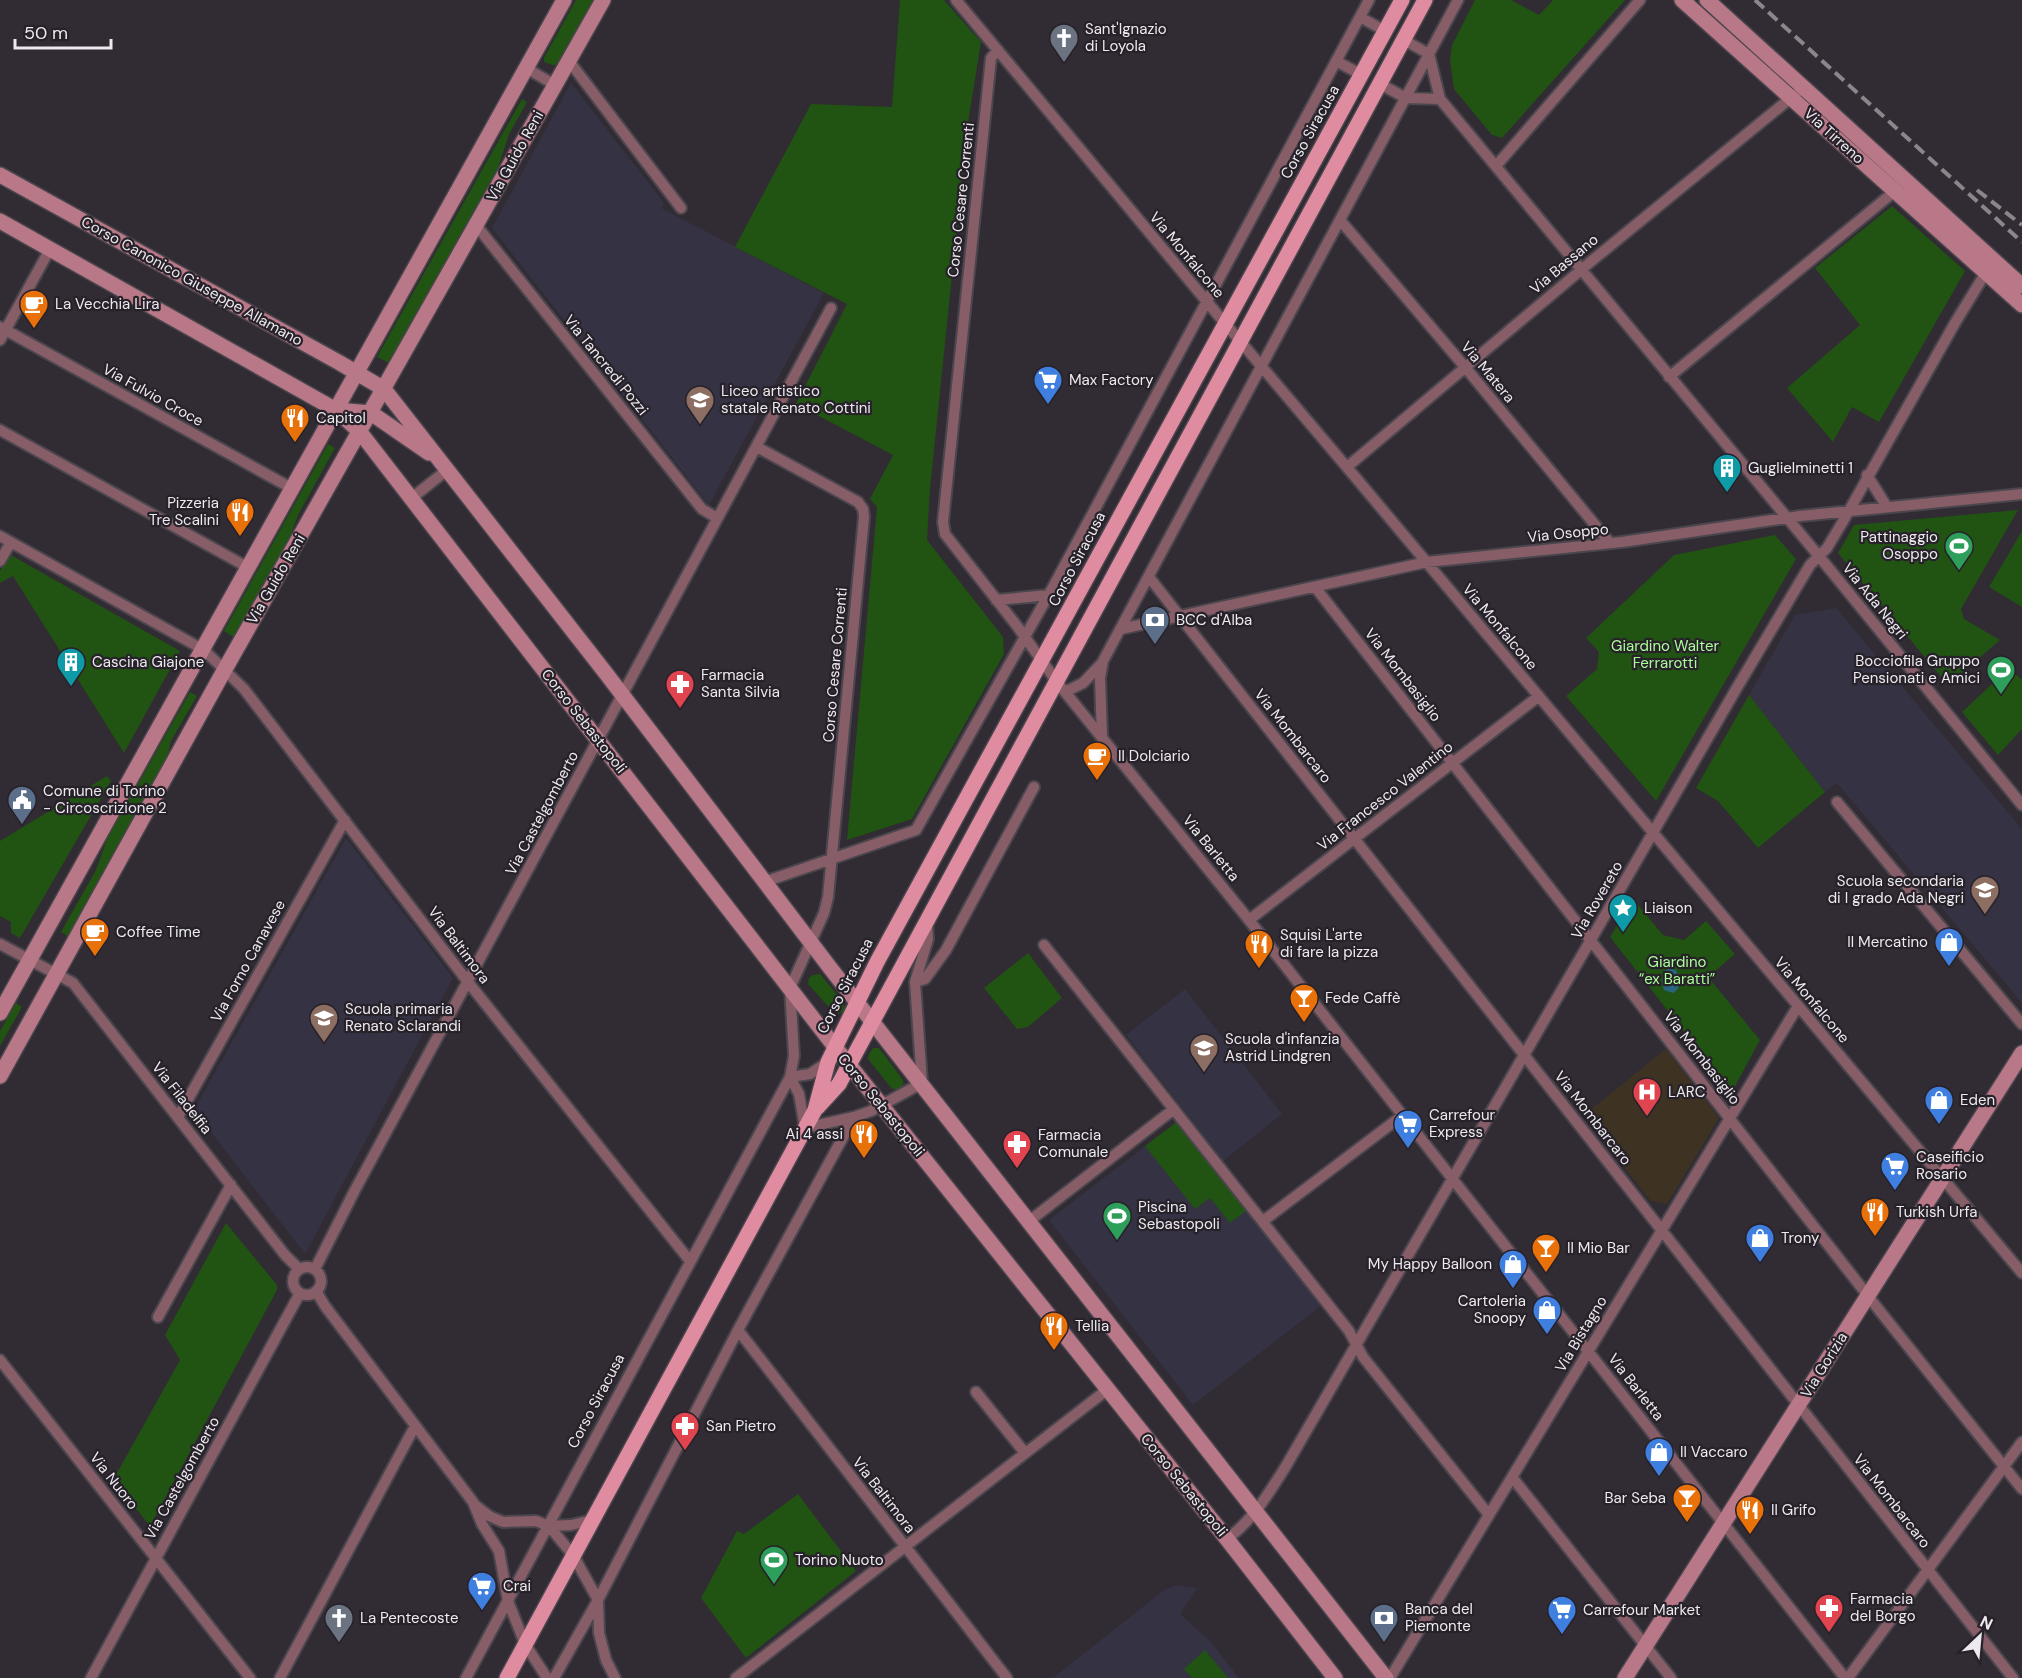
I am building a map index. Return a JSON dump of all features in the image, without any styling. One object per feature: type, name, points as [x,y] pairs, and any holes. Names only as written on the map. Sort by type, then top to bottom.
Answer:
[{"type":"main road","name":"Via Guido Reni","points":[[0,1013],[564,0]]},
{"type":"main road","name":"Via Guido Reni","points":[[0,1076],[225,669],[603,0]]},
{"type":"main road","name":"Corso Siracusa","points":[[815,1110],[828,1062],[857,1001],[1402,0]]},
{"type":"main road","name":"Corso Siracusa","points":[[507,1678],[815,1110],[838,1084],[927,920],[1061,687],[1240,342],[1425,0]]},
{"type":"main road","name":"Via Tirreno","points":[[1682,0],[1895,191],[1989,267],[2022,286]]},
{"type":"main road","name":"Via Tirreno","points":[[1707,0],[1803,88],[1989,267],[2022,305]]},
{"type":"main road","name":"Corso Canonico Giuseppe Allamano","points":[[0,175],[384,389]]},
{"type":"main road","points":[[0,221],[336,410],[360,432]]},
{"type":"main road","points":[[384,389],[811,943],[1255,1513],[1388,1678]]},
{"type":"main road","points":[[336,410],[371,413],[444,466]]},
{"type":"main road","name":"Corso Sebastopoli","points":[[360,432],[413,497],[849,1065],[1335,1678]]},
{"type":"main road","name":"Via Gorizia","points":[[1625,1678],[2022,1053]]},
{"type":"street","name":"Via Monfalcone","points":[[956,0],[1240,342],[2022,1273]]},
{"type":"street","name":"Corso Siracusa","points":[[764,882],[916,830],[1049,595],[1369,0]]},
{"type":"street","name":"Corso Siracusa","points":[[1061,687],[1083,683],[1103,661],[1458,0]]},
{"type":"street","points":[[1496,166],[1640,0]]},
{"type":"street","points":[[1360,17],[1385,31]]},
{"type":"street","points":[[1380,84],[1406,98],[1440,99],[1429,54],[1404,40]]},
{"type":"street","name":"Corso Cesare Correnti","points":[[945,534],[943,522],[991,58],[998,50]]},
{"type":"street","points":[[569,61],[681,208]]},
{"type":"street","points":[[1336,61],[1362,75]]},
{"type":"street","points":[[526,68],[555,85]]},
{"type":"street","name":"Via Bassano","points":[[1347,467],[1581,270],[1803,88]]},
{"type":"street","name":"Via Ada Negri","points":[[1440,99],[2022,805]]},
{"type":"street","points":[[1669,377],[1895,191]]},
{"type":"street","name":"Via Matera","points":[[1340,220],[1610,543]]},
{"type":"street","name":"Via Tancredi Pozzi","points":[[476,225],[702,509],[717,518]]},
{"type":"street","points":[[2,332],[50,249]]},
{"type":"street","name":"Via Rovereto","points":[[1227,1539],[1242,1529],[1255,1513],[1286,1466],[1740,682],[1818,555],[1827,548],[1989,267]]},
{"type":"street","name":"Via Castelgomberto","points":[[315,1269],[355,1190],[831,308]]},
{"type":"street","name":"Via Fulvio Croce","points":[[2,332],[292,489]]},
{"type":"street","points":[[0,430],[249,568]]},
{"type":"street","name":"Corso Cesare Correnti","points":[[757,447],[858,502],[863,509],[864,517],[833,860],[828,897],[811,943]]},
{"type":"street","points":[[413,497],[444,466]]},
{"type":"street","points":[[1868,475],[1887,507]]},
{"type":"street","name":"Via Osoppo","points":[[1121,629],[1426,562],[1610,543],[1786,518],[2022,494]]},
{"type":"street","name":"Via Barletta","points":[[945,534],[1061,687],[1249,920],[1846,1678]]},
{"type":"street","points":[[0,536],[204,650]]},
{"type":"street","points":[[0,561],[11,542]]},
{"type":"street","name":"Via Mombarcaro","points":[[1149,577],[2013,1678]]},
{"type":"street","name":"Via Mombasiglio","points":[[1315,587],[2022,1490]]},
{"type":"street","points":[[996,600],[1049,595]]},
{"type":"street","name":"Via Baltimora","points":[[204,650],[244,689],[468,982],[690,1261]]},
{"type":"street","name":"Corso Siracusa","points":[[1102,737],[1100,678],[1103,661]]},
{"type":"street","name":"Via Francesco Valentino","points":[[1249,920],[1539,696]]},
{"type":"street","points":[[915,982],[926,979],[946,950],[1034,787]]},
{"type":"street","points":[[1837,802],[2022,1024]]},
{"type":"street","name":"Via Forno Canavese","points":[[178,1117],[345,820]]},
{"type":"street","name":"Corso Siracusa","points":[[922,1083],[915,982],[928,939],[927,920]]},
{"type":"street","name":"Corso Siracusa","points":[[466,1678],[790,1077],[794,1056],[790,988],[811,943]]},
{"type":"street","name":"Via Filadelfia","points":[[0,944],[57,973],[79,989],[285,1255],[299,1269]]},
{"type":"street","points":[[1044,945],[1349,1331],[1363,1357],[1489,1515]]},
{"type":"street","name":"Via Bistagno","points":[[1388,1678],[1798,1006]]},
{"type":"street","points":[[790,1077],[810,1074],[828,1062]]},
{"type":"street","name":"Corso Siracusa","points":[[790,1077],[799,1094],[805,1128]]},
{"type":"street","points":[[805,1128],[854,1117],[883,1106],[922,1083]]},
{"type":"street","points":[[1029,1222],[1174,1109]]},
{"type":"street","points":[[1263,1221],[1403,1115]]},
{"type":"street","points":[[554,1678],[598,1600],[738,1330],[854,1117]]},
{"type":"street","points":[[158,1317],[231,1185]]},
{"type":"street","points":[[308,1267],[315,1269],[321,1279],[320,1286],[316,1291],[307,1295],[300,1293],[293,1280],[299,1269],[308,1267]]},
{"type":"street","points":[[316,1291],[473,1503],[482,1524],[499,1551],[508,1601],[525,1644],[547,1678]]},
{"type":"street","name":"Via Castelgomberto","points":[[91,1678],[300,1293]]},
{"type":"street","name":"Via Baltimora","points":[[738,1330],[1007,1678]]},
{"type":"street","name":"Via Nuoro","points":[[0,1359],[250,1678]]},
{"type":"street","points":[[736,1678],[1108,1389]]},
{"type":"street","points":[[976,1392],[1025,1453]]},
{"type":"street","points":[[280,1678],[415,1426]]},
{"type":"street","points":[[1846,1678],[2022,1443]]},
{"type":"street","points":[[1512,1477],[1671,1678]]},
{"type":"street","points":[[473,1503],[503,1522],[536,1521],[549,1526],[571,1525],[592,1520]]},
{"type":"street","points":[[549,1526],[573,1555],[598,1600],[599,1633],[606,1660],[615,1678]]},
{"type":"shaded area","name":"Liceo artistico statale Renato Cottini","points":[[571,83],[664,203],[661,208],[824,293],[709,505],[492,228]]},
{"type":"shaded area","points":[[1836,608],[2022,829],[2022,1003],[1837,783],[1825,792],[1749,695],[1795,615]]},
{"type":"shaded area","name":"Scuola primaria Renato Sclarandi","points":[[346,838],[453,978],[305,1254],[194,1110]]},
{"type":"shaded area","name":"Scuola d'infanzia Astrid Lindgren","points":[[1185,989],[1282,1114],[1223,1161],[1126,1035]]},
{"type":"shaded area","points":[[1666,1049],[1719,1118],[1667,1204],[1651,1201],[1583,1116]]},
{"type":"shaded area","points":[[1178,1121],[1322,1305],[1193,1405],[1049,1220]]},
{"type":"shaded area","points":[[1176,1585],[1197,1588],[1180,1614],[1211,1642],[1239,1678],[1053,1678],[1164,1590]]},
{"type":"green space","points":[[576,0],[593,0],[557,65],[544,62],[544,58]]},
{"type":"green space","points":[[900,0],[944,0],[981,42],[967,129],[930,489],[927,540],[1003,637],[1004,654],[912,819],[847,840],[877,507],[870,499],[893,455],[796,404],[847,304],[735,247],[811,104],[892,107]]},
{"type":"green space","points":[[1475,0],[1511,0],[1539,15],[1553,0],[1625,0],[1502,138],[1492,135],[1454,89],[1450,61],[1452,45]]},
{"type":"green space","points":[[522,99],[527,102],[509,134],[498,168],[389,363],[377,357]]},
{"type":"green space","points":[[1892,206],[1965,271],[1879,422],[1852,407],[1833,442],[1787,388],[1860,325],[1815,268]]},
{"type":"green space","points":[[328,444],[335,448],[298,515],[288,543],[235,638],[224,631]]},
{"type":"green space","points":[[2018,510],[1961,609],[1964,619],[2000,640],[1948,685],[1838,553],[1854,525]]},
{"type":"green space","points":[[2022,531],[2022,607],[1989,587]]},
{"type":"green space","name":"Giardino Walter Ferrarotti","points":[[1775,535],[1796,559],[1656,801],[1566,696],[1597,669],[1599,652],[1586,638],[1674,555]]},
{"type":"green space","points":[[9,554],[180,651],[124,753],[13,576],[0,583],[0,571]]},
{"type":"green space","name":"Bocciofila Gruppo Pensionati e Amici","points":[[2009,668],[2022,680],[2022,729],[1998,755],[1962,712]]},
{"type":"green space","points":[[190,692],[197,696],[171,741],[166,763],[69,937],[61,932],[96,870],[107,839]]},
{"type":"green space","points":[[1749,695],[1825,792],[1758,848],[1718,801],[1696,788]]},
{"type":"green space","points":[[107,776],[111,781],[20,938],[11,933],[11,922],[0,916],[0,841]]},
{"type":"green space","name":"Giardino “ex Baratti”","points":[[1633,899],[1663,935],[1684,940],[1706,921],[1735,954],[1708,977],[1760,1040],[1734,1088],[1729,1089],[1610,937]]},
{"type":"green space","points":[[1028,953],[1062,998],[1028,1027],[1017,1029],[984,988]]},
{"type":"green space","points":[[820,974],[844,1003],[845,1010],[841,1013],[835,1014],[808,984],[809,978]]},
{"type":"green space","points":[[16,1003],[22,1007],[0,1046],[0,1031]]},
{"type":"green space","points":[[873,1048],[879,1048],[903,1080],[903,1085],[898,1089],[892,1089],[868,1059]]},
{"type":"green space","points":[[1178,1121],[1247,1210],[1230,1223],[1210,1198],[1195,1209],[1145,1146]]},
{"type":"green space","points":[[226,1223],[277,1285],[277,1290],[150,1526],[113,1480],[180,1360],[165,1335]]},
{"type":"green space","name":"Torino Nuoto","points":[[798,1494],[856,1571],[746,1658],[701,1598],[737,1531],[744,1534]]},
{"type":"green space","points":[[1205,1650],[1228,1678],[1192,1678],[1184,1669]]},
{"type":"water","points":[[1670,968],[1676,970],[1680,980],[1678,989],[1673,993],[1664,990],[1662,982],[1664,971]]},
{"type":"railway","points":[[1755,0],[2022,242]]},
{"type":"railway","points":[[1977,190],[2022,225]]},
{"type":"place","name":"Sant'Ignazio di Loyola","points":[[1064,64]]},
{"type":"place","name":"La Vecchia Lira","points":[[34,330]]},
{"type":"place","name":"Max Factory","points":[[1048,406]]},
{"type":"place","name":"Liceo artistico statale Renato Cottini","points":[[700,426]]},
{"type":"place","name":"Capitol","points":[[295,444]]},
{"type":"place","name":"Guglielminetti 1","points":[[1727,494]]},
{"type":"place","name":"Pizzeria Tre Scalini","points":[[240,538]]},
{"type":"place","name":"Pattinaggio Osoppo","points":[[1959,572]]},
{"type":"place","name":"BCC d'Alba","points":[[1155,646]]},
{"type":"place","name":"Cascina Giajone","points":[[71,688]]},
{"type":"place","name":"Bocciofila Gruppo Pensionati e Amici","points":[[2001,696]]},
{"type":"place","name":"Farmacia Santa Silvia","points":[[680,710]]},
{"type":"place","name":"Il Dolciario","points":[[1097,782]]},
{"type":"place","name":"Comune di Torino - Circoscrizione 2","points":[[22,826]]},
{"type":"place","name":"Scuola secondaria di I grado Ada Negri","points":[[1985,916]]},
{"type":"place","name":"Liaison","points":[[1623,934]]},
{"type":"place","name":"Coffee Time","points":[[95,958]]},
{"type":"place","name":"Il Mercatino","points":[[1949,968]]},
{"type":"place","name":"Squisì L'arte di fare la pizza","points":[[1259,970]]},
{"type":"place","name":"Fede Caffè","points":[[1304,1024]]},
{"type":"place","name":"Scuola primaria Renato Sclarandi","points":[[324,1044]]},
{"type":"place","name":"Scuola d'infanzia Astrid Lindgren","points":[[1204,1074]]},
{"type":"place","name":"LARC","points":[[1647,1118]]},
{"type":"place","name":"Eden","points":[[1939,1126]]},
{"type":"place","name":"Carrefour Express","points":[[1408,1150]]},
{"type":"place","name":"Ai 4 assi","points":[[864,1160]]},
{"type":"place","name":"Farmacia Comunale","points":[[1017,1170]]},
{"type":"place","name":"Caseificio Rosario","points":[[1895,1192]]},
{"type":"place","name":"Turkish Urfa","points":[[1875,1238]]},
{"type":"place","name":"Piscina Sebastopoli","points":[[1117,1242]]},
{"type":"place","name":"Trony","points":[[1760,1264]]},
{"type":"place","name":"Il Mio Bar","points":[[1546,1274]]},
{"type":"place","name":"My Happy Balloon","points":[[1513,1290]]},
{"type":"place","name":"Cartoleria Snoopy","points":[[1547,1336]]},
{"type":"place","name":"Tellia","points":[[1054,1352]]},
{"type":"place","name":"San Pietro","points":[[685,1452]]},
{"type":"place","name":"Il Vaccaro","points":[[1659,1478]]},
{"type":"place","name":"Bar Seba","points":[[1687,1524]]},
{"type":"place","name":"Il Grifo","points":[[1750,1536]]},
{"type":"place","name":"Torino Nuoto","points":[[774,1586]]},
{"type":"place","name":"Crai","points":[[482,1612]]},
{"type":"place","name":"Farmacia del Borgo","points":[[1829,1634]]},
{"type":"place","name":"Carrefour Market","points":[[1562,1636]]},
{"type":"place","name":"La Pentecoste","points":[[339,1644]]},
{"type":"place","name":"Banca del Piemonte","points":[[1384,1644]]}]
